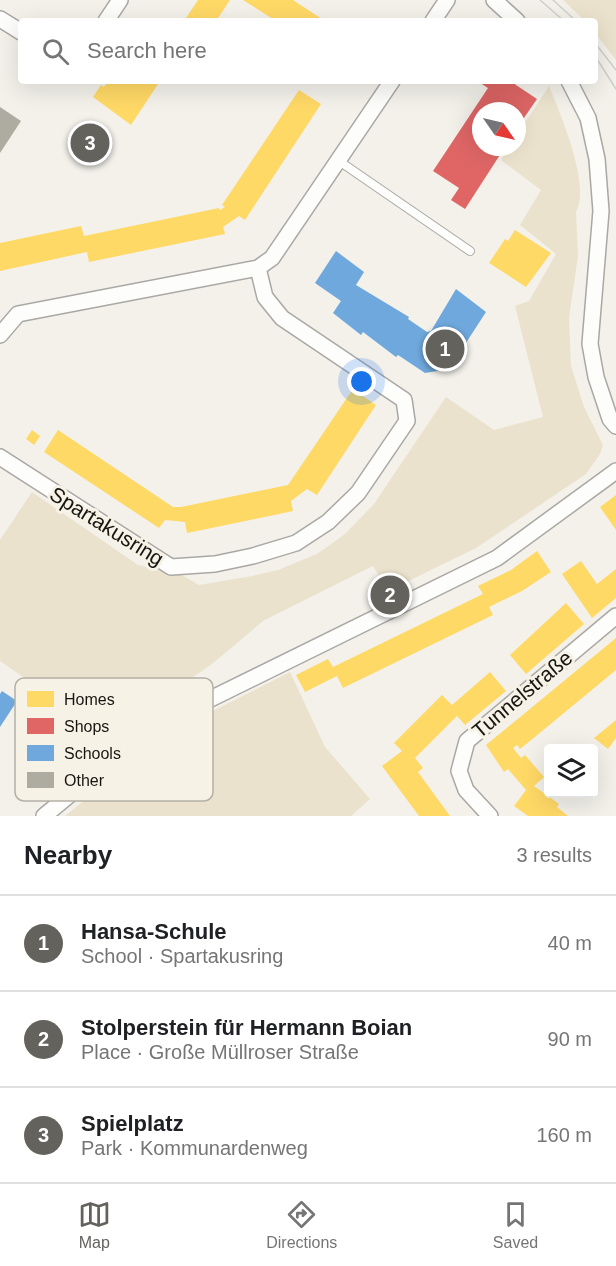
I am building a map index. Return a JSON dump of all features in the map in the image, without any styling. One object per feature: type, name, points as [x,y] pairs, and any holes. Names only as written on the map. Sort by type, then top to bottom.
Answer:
[{"type":"street","points":[[108,18],[120,0]]},
{"type":"street","points":[[435,18],[447,0]]},
{"type":"street","points":[[494,0],[514,18]]},
{"type":"street","points":[[0,19],[18,30]]},
{"type":"street","points":[[0,335],[18,314],[258,268],[272,258],[391,84]]},
{"type":"street","points":[[571,84],[588,118],[597,159],[601,210],[590,344],[596,377],[610,419],[616,426]]},
{"type":"street","name":"Spartakusring","points":[[0,457],[171,567],[215,564],[253,556],[296,543],[328,522],[358,493],[407,421],[404,400],[282,318],[265,297],[258,268]]},
{"type":"street","points":[[213,698],[497,558],[616,471]]},
{"type":"street","name":"Tunnelstraße","points":[[484,814],[466,790],[459,771],[467,741],[616,616]]},
{"type":"street","points":[[44,816],[62,801]]},
{"type":"lane","points":[[339,161],[470,250]]},
{"type":"shaded area","points":[[563,0],[616,0],[616,60],[598,37],[598,18],[582,18]]},
{"type":"shaded area","points":[[549,86],[572,149],[580,185],[580,200],[576,212],[578,256],[569,318],[571,366],[584,407],[603,445],[600,454],[586,474],[476,548],[388,591],[373,566],[263,621],[192,678],[24,678],[0,661],[0,540],[32,492],[138,565],[182,575],[199,585],[278,570],[317,554],[345,534],[374,504],[446,397],[494,430],[543,417],[515,306],[529,301],[556,254],[520,225],[541,190],[501,160],[503,156],[526,156],[526,121]]},
{"type":"shaded area","points":[[290,672],[325,747],[370,799],[351,816],[65,816],[84,801],[213,801],[213,711]]},
{"type":"building: Homes","points":[[198,0],[230,0],[218,18],[186,18]]},
{"type":"building: Homes","points":[[243,0],[293,0],[320,18],[271,18]]},
{"type":"building: Homes","points":[[106,84],[158,84],[131,125],[93,97],[101,85],[104,87]]},
{"type":"building: Homes","points":[[299,90],[321,104],[245,220],[239,216],[223,227],[225,234],[89,262],[87,252],[0,271],[0,243],[81,226],[84,236],[219,208],[220,210],[225,207],[222,205]]},
{"type":"building: Homes","points":[[515,230],[551,253],[526,287],[489,263],[505,239],[508,241]]},
{"type":"building: Homes","points":[[353,389],[376,405],[317,495],[307,489],[291,501],[293,511],[202,530],[187,533],[185,522],[165,520],[159,528],[44,452],[58,430],[173,507],[181,507],[288,485]]},
{"type":"building: Homes","points":[[32,430],[40,436],[34,445],[26,439]]},
{"type":"building: Homes","points":[[616,495],[616,530],[600,507]]},
{"type":"building: Homes","points":[[537,551],[551,572],[522,591],[489,607],[493,615],[343,688],[337,676],[305,692],[296,675],[328,659],[333,667],[483,594],[478,586],[511,570]]},
{"type":"building: Homes","points":[[581,561],[597,584],[616,569],[616,598],[592,618],[562,574]]},
{"type":"building: Homes","points":[[566,603],[584,624],[526,674],[510,655]]},
{"type":"building: Homes","points":[[616,638],[616,670],[520,749],[517,745],[513,748],[521,758],[525,755],[544,777],[534,786],[544,793],[544,798],[551,798],[559,804],[557,807],[568,816],[528,816],[514,806],[526,790],[508,769],[504,772],[486,745]]},
{"type":"building: Homes","points":[[490,672],[506,691],[465,725],[457,716],[415,758],[423,768],[418,772],[450,816],[419,816],[382,766],[402,751],[394,743],[442,695],[452,705]]},
{"type":"building: Homes","points":[[616,720],[616,738],[608,749],[594,738]]},
{"type":"building: Shops","points":[[482,84],[514,84],[537,99],[526,115],[526,102],[479,102],[488,88]]},
{"type":"building: Shops","points":[[472,112],[472,156],[499,156],[465,209],[451,200],[459,188],[433,171]]},
{"type":"building: Schools","points":[[336,251],[364,272],[356,285],[409,317],[408,319],[427,332],[431,331],[456,289],[486,312],[449,369],[425,373],[398,355],[396,357],[363,332],[361,335],[333,313],[341,301],[315,283]]},
{"type":"building: Schools","points":[[2,691],[15,700],[15,704],[0,727],[0,694]]},
{"type":"building: Other","points":[[0,107],[21,121],[0,153]]},
{"type":"tram line","points":[[540,0],[561,18]]},
{"type":"tram line","points":[[553,0],[573,18]]},
{"type":"tram line","points":[[598,47],[616,70]]},
{"type":"tram line","points":[[598,61],[616,89]]},
{"type":"place","name":"Spielplatz","points":[[90,143]]},
{"type":"place","name":"Hansa-Schule","points":[[445,349]]},
{"type":"place","name":"Stolperstein für Hermann Boian","points":[[390,595]]}]
